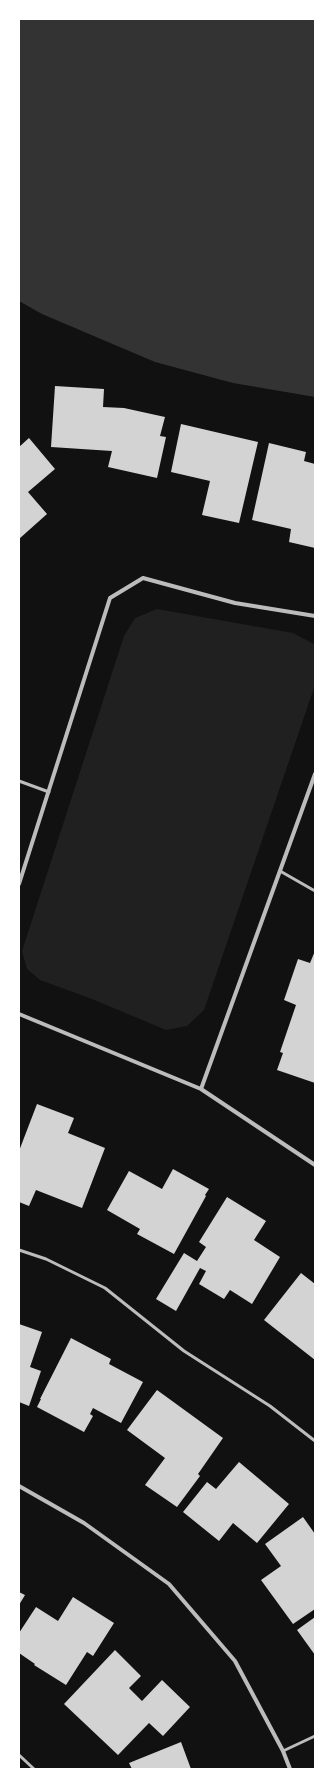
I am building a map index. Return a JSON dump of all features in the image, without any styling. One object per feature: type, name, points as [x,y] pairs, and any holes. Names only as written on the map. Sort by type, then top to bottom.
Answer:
[{"type":"street","points":[[19,884],[50,792],[110,598],[143,578],[235,603],[315,616]]},
{"type":"street","points":[[201,1089],[315,774]]},
{"type":"street","points":[[19,1014],[201,1089],[315,1165]]},
{"type":"street","points":[[19,1486],[84,1523],[169,1584],[236,1661],[283,1751],[290,1769]]},
{"type":"lane","points":[[19,781],[50,792]]},
{"type":"lane","points":[[280,871],[315,891]]},
{"type":"lane","points":[[19,1250],[46,1259],[105,1288],[184,1351],[270,1406],[315,1441]]},
{"type":"lane","points":[[283,1751],[315,1736]]},
{"type":"lane","points":[[19,1755],[34,1769]]},
{"type":"shaded area","points":[[19,19],[315,19],[315,397],[233,383],[155,362],[42,314],[19,301]]},
{"type":"shaded area","points":[[157,609],[293,633],[314,644],[315,648],[315,685],[204,1010],[187,1026],[166,1030],[92,999],[40,980],[27,969],[22,951],[124,636],[135,618]]},
{"type":"building","points":[[55,386],[104,389],[103,407],[124,408],[165,417],[160,436],[166,437],[157,478],[108,467],[112,451],[51,447]]},
{"type":"building","points":[[181,424],[258,442],[239,523],[202,515],[210,481],[171,472]]},
{"type":"building","points":[[29,438],[55,469],[28,492],[47,514],[19,539],[19,447]]},
{"type":"building","points":[[269,443],[306,452],[304,461],[315,464],[315,548],[289,542],[291,529],[252,520]]},
{"type":"building","points":[[315,951],[315,1083],[277,1070],[283,1053],[280,1052],[296,1005],[284,1000],[298,959],[310,963]]},
{"type":"building","points":[[37,1104],[74,1118],[68,1133],[105,1148],[82,1208],[36,1190],[29,1206],[19,1202],[19,1151]]},
{"type":"building","points":[[173,1169],[209,1189],[174,1254],[137,1234],[140,1229],[107,1210],[129,1171],[162,1189]]},
{"type":"building","points":[[227,1197],[266,1221],[254,1240],[280,1257],[252,1304],[230,1290],[224,1299],[199,1284],[206,1271],[200,1268],[176,1311],[156,1299],[184,1253],[197,1261],[206,1247],[199,1242]]},
{"type":"building","points":[[301,1273],[315,1284],[315,1360],[264,1320]]},
{"type":"building","points":[[19,1324],[42,1332],[30,1367],[41,1371],[29,1406],[19,1402]]},
{"type":"building","points":[[71,1338],[111,1359],[109,1364],[143,1382],[121,1423],[93,1408],[90,1414],[93,1416],[84,1432],[37,1407]]},
{"type":"building","points":[[157,1390],[223,1438],[198,1474],[200,1476],[177,1507],[145,1485],[165,1458],[127,1430]]},
{"type":"building","points":[[239,1462],[289,1504],[257,1543],[233,1523],[219,1541],[183,1512],[207,1482],[216,1489]]},
{"type":"building","points":[[303,1517],[315,1534],[315,1609],[293,1624],[261,1580],[281,1566],[265,1544]]},
{"type":"building","points":[[19,1592],[25,1595],[19,1605]]},
{"type":"building","points":[[73,1597],[114,1623],[93,1656],[87,1652],[66,1685],[34,1665],[35,1664],[19,1653],[19,1633],[36,1607],[58,1621]]},
{"type":"building","points":[[315,1617],[315,1655],[297,1630]]},
{"type":"building","points":[[115,1650],[141,1676],[129,1688],[142,1701],[162,1680],[190,1707],[163,1736],[149,1723],[118,1755],[64,1704]]},
{"type":"building","points":[[181,1742],[191,1769],[132,1769],[129,1763]]}]
